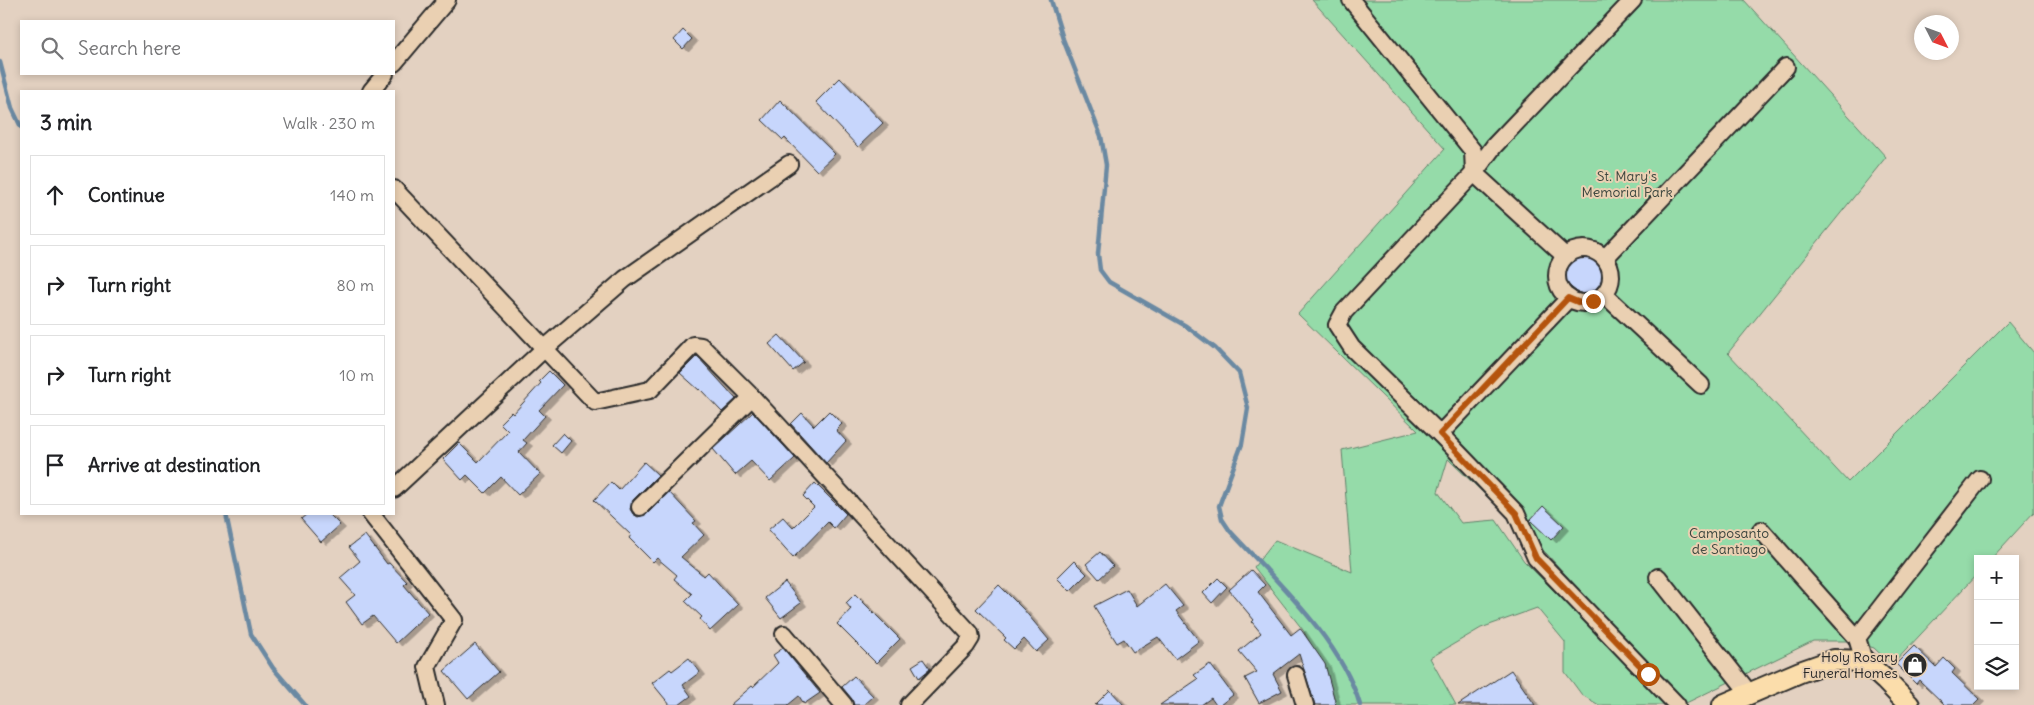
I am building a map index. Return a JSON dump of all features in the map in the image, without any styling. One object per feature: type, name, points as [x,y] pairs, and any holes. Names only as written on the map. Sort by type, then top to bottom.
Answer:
[{"type":"main road","points":[[1723,705],[1834,660],[1864,661],[1886,680],[1909,705]]},
{"type":"street","points":[[395,62],[447,0]]},
{"type":"street","points":[[1351,0],[1473,151],[1474,173],[1564,256]]},
{"type":"street","points":[[1633,0],[1494,146],[1474,173],[1344,312],[1337,325],[1352,348],[1440,434],[1516,513],[1536,558],[1677,705]]},
{"type":"street","points":[[1605,258],[1786,67]]},
{"type":"street","points":[[372,90],[384,75]]},
{"type":"street","points":[[395,488],[544,349],[625,279],[789,164]]},
{"type":"street","points":[[395,190],[594,402],[650,390],[696,344],[701,346],[752,398],[970,633],[966,646],[909,705]]},
{"type":"street","points":[[1578,249],[1592,250],[1605,258],[1610,270],[1610,282],[1604,294],[1593,301],[1580,303],[1568,298],[1561,291],[1557,282],[1557,268],[1564,256],[1578,249]]},
{"type":"street","points":[[1604,294],[1701,385]]},
{"type":"street","points":[[1440,434],[1568,298]]},
{"type":"street","points":[[640,508],[752,398]]},
{"type":"street","points":[[1857,638],[1980,479]]},
{"type":"street","points":[[372,515],[454,620],[427,667],[436,705]]},
{"type":"street","points":[[1761,530],[1857,638],[1864,661]]},
{"type":"street","points":[[1658,577],[1749,693]]},
{"type":"street","points":[[784,634],[844,705]]},
{"type":"street","points":[[1296,675],[1305,705]]},
{"type":"green space","points":[[1312,0],[1744,0],[1886,157],[1728,353],[1848,482],[2008,322],[2034,353],[2034,512],[1995,555],[1974,555],[1974,577],[1892,665],[1874,648],[1853,641],[1813,641],[1682,705],[1547,554],[1448,459],[1438,492],[1461,523],[1496,520],[1524,561],[1668,705],[1599,705],[1582,695],[1565,672],[1565,642],[1537,608],[1481,628],[1430,658],[1456,705],[1336,705],[1327,674],[1303,630],[1254,567],[1275,540],[1352,572],[1342,450],[1418,431],[1298,314],[1445,149]]},
{"type":"building","points":[[683,30],[692,39],[683,49],[674,40]]},
{"type":"building","points":[[840,78],[883,123],[858,147],[816,102]]},
{"type":"building","points":[[780,100],[835,154],[817,171],[785,138],[783,140],[762,120]]},
{"type":"building","points":[[1584,256],[1595,260],[1601,267],[1603,275],[1600,285],[1593,292],[1584,294],[1577,292],[1567,284],[1565,275],[1567,266],[1575,258]]},
{"type":"building","points":[[779,335],[804,362],[793,371],[769,344]]},
{"type":"building","points":[[697,356],[736,399],[722,412],[700,389],[680,373]]},
{"type":"building","points":[[549,371],[563,385],[539,410],[545,416],[523,440],[527,443],[519,452],[540,474],[518,495],[501,477],[485,493],[467,475],[462,480],[443,459],[459,443],[478,462],[508,431],[500,423],[511,412],[513,414],[541,383],[539,381]]},
{"type":"building","points":[[829,411],[842,424],[836,430],[846,441],[826,463],[791,424],[802,413],[814,426]]},
{"type":"building","points":[[753,412],[795,458],[770,481],[751,461],[735,475],[713,449]]},
{"type":"building","points":[[563,433],[571,441],[561,453],[552,445]]},
{"type":"building","points":[[644,462],[658,475],[633,500],[630,509],[633,514],[638,517],[647,514],[669,492],[696,521],[693,523],[704,535],[681,557],[704,576],[708,572],[738,605],[710,631],[700,619],[702,617],[685,601],[692,594],[674,579],[677,575],[657,558],[653,562],[629,538],[631,535],[594,500],[611,482],[619,490]]},
{"type":"building","points":[[815,483],[846,514],[834,528],[828,522],[793,558],[768,530],[783,517],[793,528],[814,507],[803,496]]},
{"type":"building","points":[[1543,506],[1564,526],[1551,540],[1530,520]]},
{"type":"building","points":[[306,515],[330,515],[340,525],[321,542],[301,519]]},
{"type":"building","points":[[365,535],[387,564],[389,563],[407,582],[404,585],[428,613],[396,643],[373,616],[362,624],[346,602],[355,595],[340,578],[360,561],[349,547]]},
{"type":"building","points":[[1100,552],[1113,566],[1099,579],[1086,564]]},
{"type":"building","points":[[1074,561],[1087,574],[1070,591],[1057,578]]},
{"type":"building","points":[[1251,570],[1265,585],[1258,592],[1291,635],[1300,628],[1325,664],[1336,705],[1315,705],[1299,654],[1273,674],[1282,691],[1259,703],[1245,678],[1257,672],[1239,651],[1261,633],[1252,622],[1254,620],[1229,590]]},
{"type":"building","points":[[1218,578],[1227,587],[1212,603],[1203,593]]},
{"type":"building","points":[[785,582],[801,603],[781,618],[765,598]]},
{"type":"building","points":[[1165,584],[1183,606],[1176,611],[1199,641],[1175,659],[1158,637],[1133,652],[1124,639],[1117,643],[1094,606],[1127,589],[1137,606]]},
{"type":"building","points":[[999,585],[1024,610],[1049,640],[1036,652],[1024,639],[1014,649],[1004,640],[1006,638],[976,609]]},
{"type":"building","points":[[855,594],[900,639],[876,663],[837,624],[851,609],[846,603]]},
{"type":"building","points":[[475,644],[499,672],[468,699],[444,671]]},
{"type":"building","points":[[1914,646],[1936,667],[1944,658],[1955,669],[1952,673],[1979,699],[1973,705],[1945,705],[1919,680],[1916,684],[1896,664]]},
{"type":"building","points":[[783,648],[820,693],[804,704],[799,696],[788,705],[730,705],[753,687],[778,663],[773,655]]},
{"type":"building","points":[[689,658],[700,672],[683,685],[691,696],[679,705],[670,705],[652,683],[670,669],[672,671]]},
{"type":"building","points":[[923,659],[930,669],[919,678],[912,666]]},
{"type":"building","points":[[1210,664],[1233,695],[1220,705],[1216,705],[1211,698],[1201,705],[1160,705],[1198,679],[1194,675]]},
{"type":"building","points":[[1511,670],[1535,705],[1458,705]]},
{"type":"building","points":[[854,676],[873,696],[863,705],[854,705],[852,699],[842,687]]},
{"type":"building","points":[[1110,690],[1124,705],[1095,705]]},
{"type":"waterway","points":[[1051,0],[1063,39],[1101,136],[1106,165],[1098,254],[1100,270],[1109,282],[1186,326],[1215,348],[1239,373],[1248,408],[1242,444],[1219,506],[1222,519],[1230,531],[1305,612],[1323,635],[1351,681],[1360,705]]},
{"type":"waterway","points":[[0,62],[12,108],[20,125]]},
{"type":"waterway","points":[[226,515],[251,634],[273,668],[305,705]]},
{"type":"place","name":"Holy Rosary Funeral Homes","points":[[1915,665]]},
{"type":"route","points":[[1593,301],[1580,303],[1568,298],[1440,434],[1516,513],[1536,558],[1648,674]]},
{"type":"park label","name":"St. Mary's Memorial Park","points":[[1627,184]]},
{"type":"park label","name":"Camposanto de Santiago","points":[[1729,542]]}]
